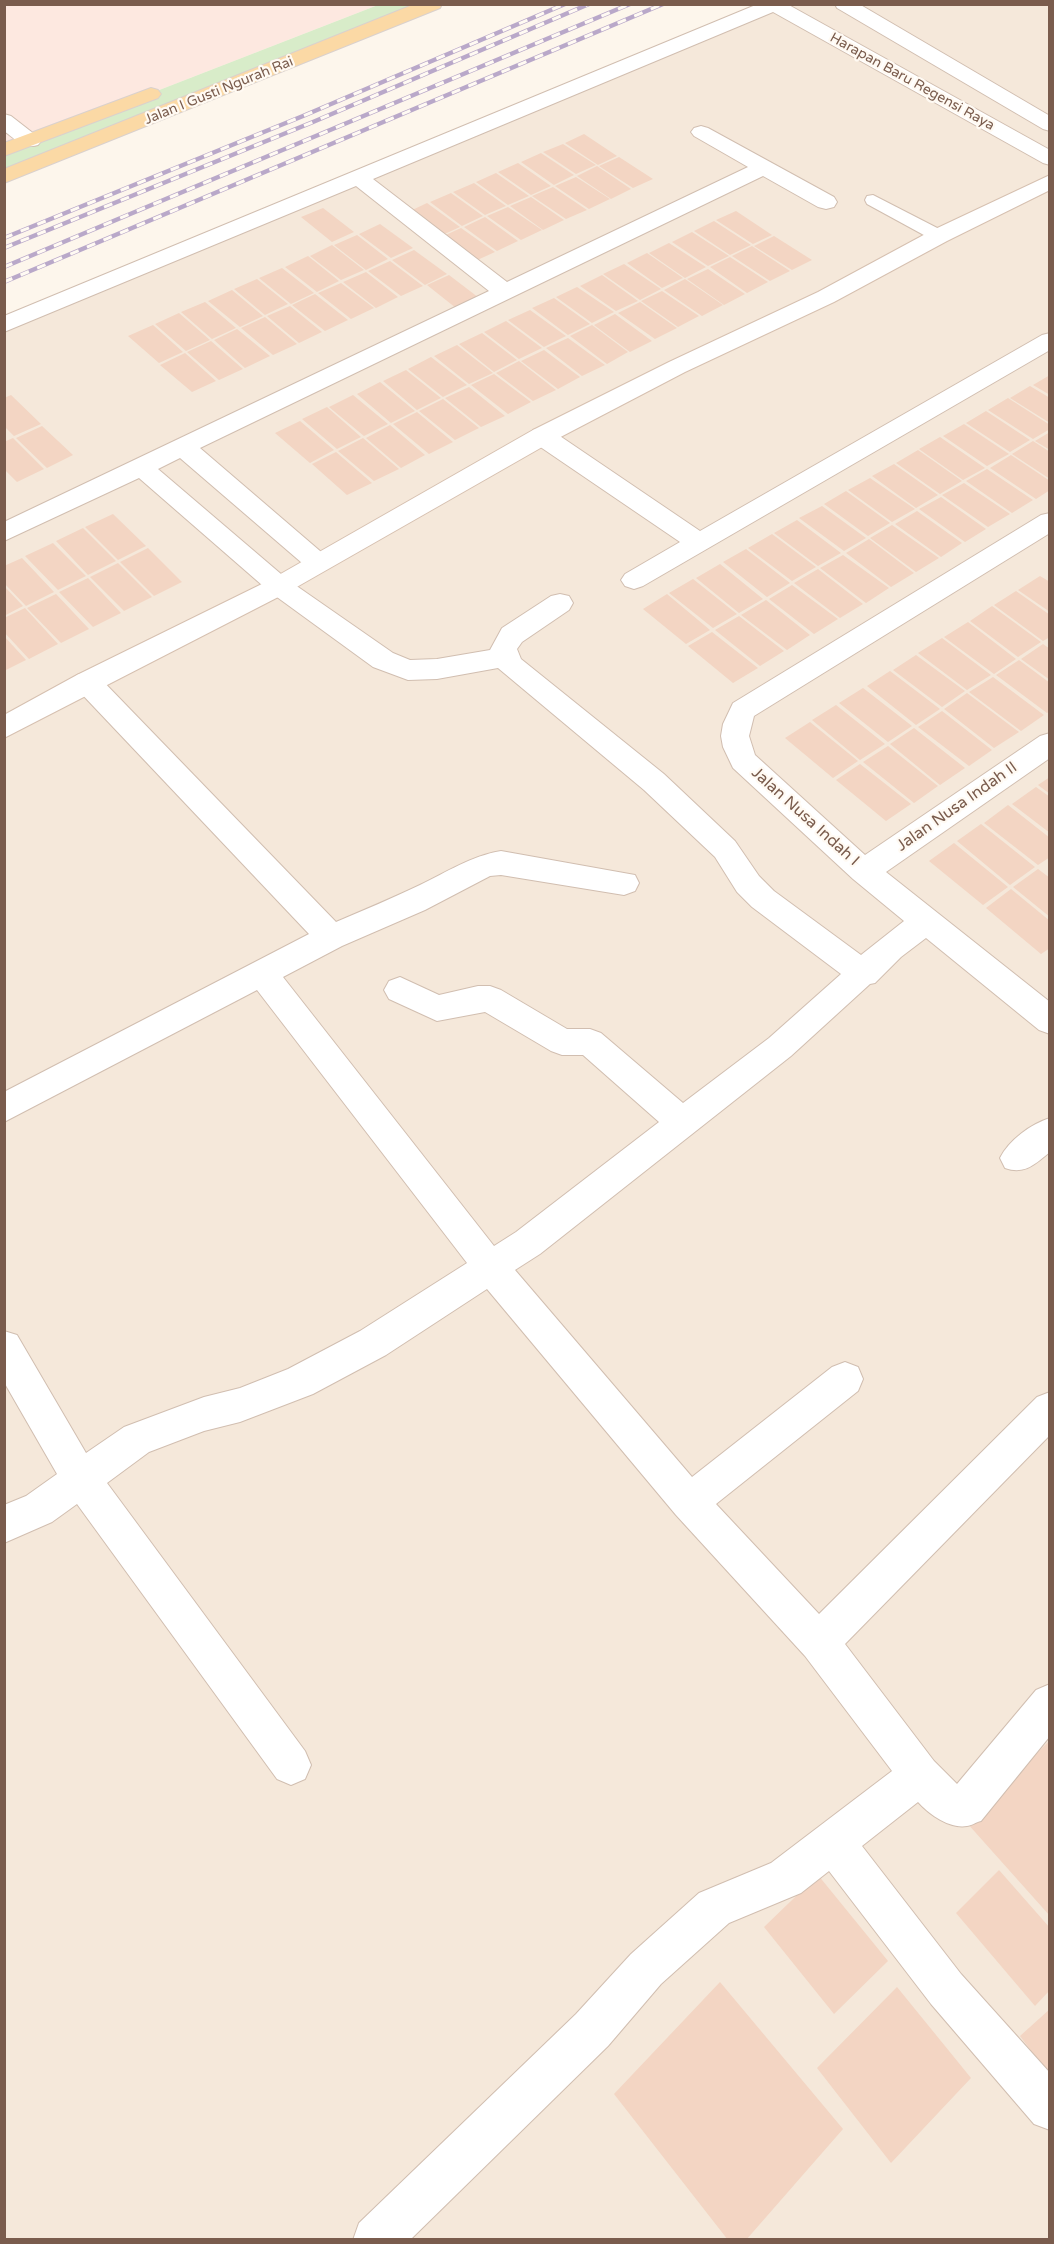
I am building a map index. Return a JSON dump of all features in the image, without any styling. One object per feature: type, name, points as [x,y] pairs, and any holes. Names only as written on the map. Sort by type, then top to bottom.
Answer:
[{"type":"main road","name":"Jalan I Gusti Ngurah Rai","points":[[4,177],[433,4]]},
{"type":"main road","points":[[318,28],[337,42]]},
{"type":"main road","name":"Jalan I Gusti Ngurah Rai","points":[[4,150],[164,89]]},
{"type":"street","name":"Harapan Baru Regensi Raya","points":[[844,4],[1050,125]]},
{"type":"street","name":"Harapan Baru Regensi Raya","points":[[775,5],[1050,159]]},
{"type":"street","points":[[4,325],[775,5]]},
{"type":"street","points":[[4,120],[31,141]]},
{"type":"street","points":[[701,132],[825,202]]},
{"type":"street","points":[[4,532],[764,167]]},
{"type":"street","points":[[357,177],[505,292]]},
{"type":"street","points":[[4,728],[87,682],[279,586],[542,436],[677,367],[826,297],[939,236],[1050,181]]},
{"type":"street","points":[[634,580],[1050,340]]},
{"type":"street","points":[[542,436],[699,542]]},
{"type":"street","points":[[183,447],[318,563]]},
{"type":"street","points":[[141,467],[279,586],[383,660],[408,670],[437,669],[507,657]]},
{"type":"street","name":"Jalan Nusa Indah I","points":[[1047,1014],[925,922],[864,871],[743,761],[733,740],[735,726],[743,710],[1050,521]]},
{"type":"street","points":[[560,603],[512,635],[503,648],[510,664],[654,782],[724,849],[755,892],[874,964]]},
{"type":"street","points":[[87,682],[331,937]]},
{"type":"street","name":"Jalan Nusa Indah II","points":[[864,871],[1050,743]]},
{"type":"street","points":[[4,1108],[331,937],[442,888],[470,871],[501,863],[624,883]]},
{"type":"street","points":[[4,1526],[39,1509],[137,1439],[204,1414],[240,1405],[300,1382],[374,1343],[528,1244],[780,1047],[925,922]]},
{"type":"street","points":[[262,973],[491,1268],[689,1502],[819,1642],[921,1775],[943,1799],[966,1806],[1050,1704]]},
{"type":"street","points":[[400,990],[437,1008],[478,999],[490,999],[562,1042],[590,1042],[683,1123]]},
{"type":"street","points":[[1017,1158],[1050,1132]]},
{"type":"street","points":[[4,1347],[81,1479],[291,1765]]},
{"type":"street","points":[[689,1502],[845,1379]]},
{"type":"street","points":[[819,1642],[1050,1409]]},
{"type":"street","points":[[376,2240],[592,2030],[646,1969],[714,1908],[786,1878],[921,1775]]},
{"type":"street","points":[[834,1843],[946,1989],[1050,2108]]},
{"type":"lane","points":[[873,200],[939,236]]},
{"type":"shaded area","points":[[5,5],[378,5],[5,150]]},
{"type":"shaded area","points":[[776,5],[1049,5],[1049,2239],[5,2240],[5,325]]},
{"type":"green space","points":[[378,5],[433,5],[5,177],[5,150]]},
{"type":"building","points":[[584,134],[617,156],[598,165],[565,143]]},
{"type":"building","points":[[563,144],[596,165],[576,174],[543,152]]},
{"type":"building","points":[[541,153],[574,175],[554,185],[521,162]]},
{"type":"building","points":[[619,157],[653,179],[633,188],[599,166]]},
{"type":"building","points":[[518,163],[551,186],[531,195],[498,172]]},
{"type":"building","points":[[597,166],[631,189],[611,199],[577,176]]},
{"type":"building","points":[[496,173],[529,196],[508,205],[476,182]]},
{"type":"building","points":[[576,177],[610,199],[589,209],[555,186]]},
{"type":"building","points":[[474,183],[506,206],[485,215],[453,192]]},
{"type":"building","points":[[553,187],[587,210],[566,219],[532,196]]},
{"type":"building","points":[[451,193],[483,216],[462,226],[430,202]]},
{"type":"building","points":[[531,197],[564,220],[543,230],[510,206]]},
{"type":"building","points":[[427,203],[460,227],[438,237],[406,213]]},
{"type":"building","points":[[508,207],[542,230],[521,240],[487,216]]},
{"type":"building","points":[[323,208],[354,232],[332,242],[301,217]]},
{"type":"building","points":[[736,211],[772,235],[753,244],[716,220]]},
{"type":"building","points":[[485,217],[518,241],[497,251],[464,227]]},
{"type":"building","points":[[714,221],[751,245],[730,255],[694,231]]},
{"type":"building","points":[[380,224],[413,248],[391,258],[359,234]]},
{"type":"building","points":[[461,228],[495,252],[473,262],[439,238]]},
{"type":"building","points":[[692,232],[729,256],[708,266],[672,242]]},
{"type":"building","points":[[357,235],[388,259],[366,270],[334,245]]},
{"type":"building","points":[[774,236],[812,260],[792,270],[754,246]]},
{"type":"building","points":[[669,243],[706,267],[685,278],[649,253]]},
{"type":"building","points":[[332,245],[364,270],[341,280],[310,256]]},
{"type":"building","points":[[752,246],[790,271],[770,281],[732,256]]},
{"type":"building","points":[[414,250],[447,274],[425,285],[392,260]]},
{"type":"building","points":[[647,253],[683,278],[662,288],[627,263]]},
{"type":"building","points":[[308,256],[339,281],[317,292],[285,267]]},
{"type":"building","points":[[730,257],[768,282],[747,293],[710,267]]},
{"type":"building","points":[[390,261],[423,286],[401,296],[368,271]]},
{"type":"building","points":[[624,264],[661,289],[640,300],[603,274]]},
{"type":"building","points":[[282,268],[314,293],[291,304],[259,278]]},
{"type":"building","points":[[708,269],[745,294],[724,305],[687,279]]},
{"type":"building","points":[[366,272],[398,297],[376,308],[343,282]]},
{"type":"building","points":[[449,275],[483,301],[461,312],[427,285]]},
{"type":"building","points":[[602,275],[638,301],[616,311],[580,286]]},
{"type":"building","points":[[257,279],[288,304],[265,315],[234,289]]},
{"type":"building","points":[[685,279],[723,305],[702,316],[664,290]]},
{"type":"building","points":[[341,283],[374,308],[351,319],[318,293]]},
{"type":"building","points":[[577,287],[614,312],[592,323],[556,297]]},
{"type":"building","points":[[232,290],[263,316],[240,327],[208,301]]},
{"type":"building","points":[[662,291],[699,316],[678,327],[641,301]]},
{"type":"building","points":[[315,294],[348,320],[325,331],[292,305]]},
{"type":"building","points":[[554,298],[590,324],[568,335],[532,308]]},
{"type":"building","points":[[205,302],[236,328],[212,339],[181,312]]},
{"type":"building","points":[[640,302],[677,328],[655,339],[618,313]]},
{"type":"building","points":[[290,306],[322,332],[299,343],[267,316]]},
{"type":"building","points":[[530,310],[566,336],[544,347],[508,320]]},
{"type":"building","points":[[179,313],[210,340],[186,351],[155,324]]},
{"type":"building","points":[[615,314],[652,341],[630,352],[594,325]]},
{"type":"building","points":[[265,317],[297,344],[273,355],[241,328]]},
{"type":"building","points":[[506,321],[542,348],[519,359],[484,332]]},
{"type":"building","points":[[153,325],[183,352],[159,363],[128,336]]},
{"type":"building","points":[[592,325],[628,352],[607,364],[570,336]]},
{"type":"building","points":[[237,329],[270,356],[245,368],[214,340]]},
{"type":"building","points":[[482,333],[517,360],[494,372],[459,344]]},
{"type":"building","points":[[568,338],[605,365],[582,376],[546,348]]},
{"type":"building","points":[[211,341],[243,369],[219,380],[187,352]]},
{"type":"building","points":[[457,345],[493,373],[469,384],[434,356]]},
{"type":"building","points":[[544,350],[580,377],[558,389],[521,361]]},
{"type":"building","points":[[185,353],[216,381],[192,392],[160,365]]},
{"type":"building","points":[[431,357],[467,385],[443,397],[408,369]]},
{"type":"building","points":[[519,361],[556,390],[533,401],[496,373]]},
{"type":"building","points":[[406,370],[441,398],[417,410],[383,381]]},
{"type":"building","points":[[494,374],[531,402],[508,414],[471,385]]},
{"type":"building","points":[[1050,375],[1050,395],[1033,385]]},
{"type":"building","points":[[380,382],[415,411],[391,423],[357,394]]},
{"type":"building","points":[[1030,386],[1050,398],[1050,423],[1010,398]]},
{"type":"building","points":[[469,387],[505,416],[481,427],[445,398]]},
{"type":"building","points":[[11,395],[41,424],[14,436],[4,426],[4,398]]},
{"type":"building","points":[[353,395],[388,424],[364,436],[329,407]]},
{"type":"building","points":[[1008,398],[1050,425],[1050,429],[1033,439],[988,410]]},
{"type":"building","points":[[443,399],[479,428],[455,440],[419,411]]},
{"type":"building","points":[[327,407],[361,437],[337,449],[302,419]]},
{"type":"building","points":[[986,411],[1030,440],[1010,452],[966,423]]},
{"type":"building","points":[[417,412],[453,442],[429,454],[393,424]]},
{"type":"building","points":[[300,421],[334,450],[310,463],[275,433]]},
{"type":"building","points":[[964,424],[1009,454],[987,466],[943,436]]},
{"type":"building","points":[[390,425],[425,455],[401,468],[366,438]]},
{"type":"building","points":[[42,426],[73,455],[47,468],[16,438]]},
{"type":"building","points":[[1050,432],[1050,450],[1035,441]]},
{"type":"building","points":[[940,437],[985,468],[963,480],[919,449]]},
{"type":"building","points":[[13,438],[44,469],[17,482],[4,469],[4,442]]},
{"type":"building","points":[[363,438],[399,469],[374,481],[338,451]]},
{"type":"building","points":[[1033,441],[1050,452],[1050,479],[1012,454]]},
{"type":"building","points":[[918,450],[962,481],[940,494],[896,463]]},
{"type":"building","points":[[336,452],[372,483],[347,495],[312,464]]},
{"type":"building","points":[[1011,455],[1050,481],[1050,490],[1036,499],[990,468]]},
{"type":"building","points":[[894,464],[938,495],[916,508],[872,476]]},
{"type":"building","points":[[987,469],[1033,500],[1012,513],[966,481]]},
{"type":"building","points":[[870,478],[915,509],[892,522],[848,490]]},
{"type":"building","points":[[964,483],[1010,514],[988,527],[942,495]]},
{"type":"building","points":[[846,491],[890,523],[868,536],[824,504]]},
{"type":"building","points":[[941,497],[986,529],[965,542],[919,509]]},
{"type":"building","points":[[822,506],[866,538],[844,551],[799,518]]},
{"type":"building","points":[[917,511],[962,543],[941,557],[895,524]]},
{"type":"building","points":[[113,514],[146,546],[118,560],[85,527]]},
{"type":"building","points":[[797,520],[841,553],[818,566],[774,533]]},
{"type":"building","points":[[892,525],[939,558],[916,572],[870,538]]},
{"type":"building","points":[[83,528],[116,561],[88,575],[56,541]]},
{"type":"building","points":[[772,534],[816,567],[792,581],[748,548]]},
{"type":"building","points":[[869,539],[914,573],[891,587],[846,553]]},
{"type":"building","points":[[53,543],[86,576],[58,590],[25,556]]},
{"type":"building","points":[[148,548],[182,582],[154,596],[120,562]]},
{"type":"building","points":[[746,549],[790,583],[767,597],[723,562]]},
{"type":"building","points":[[843,555],[889,588],[866,603],[820,568]]},
{"type":"building","points":[[22,558],[54,592],[26,606],[4,583],[4,566]]},
{"type":"building","points":[[118,563],[152,597],[124,611],[90,577]]},
{"type":"building","points":[[720,564],[763,599],[739,613],[696,578]]},
{"type":"building","points":[[818,569],[863,604],[840,618],[794,583]]},
{"type":"building","points":[[1040,576],[1050,582],[1050,612],[1018,590]]},
{"type":"building","points":[[88,578],[121,613],[93,627],[59,592]]},
{"type":"building","points":[[693,579],[737,614],[713,628],[669,593]]},
{"type":"building","points":[[792,585],[838,619],[814,634],[769,599]]},
{"type":"building","points":[[4,586],[23,606],[4,616]]},
{"type":"building","points":[[1016,591],[1050,615],[1050,637],[1043,641],[994,605]]},
{"type":"building","points":[[56,594],[89,629],[61,643],[27,608]]},
{"type":"building","points":[[667,594],[710,630],[686,644],[643,609]]},
{"type":"building","points":[[766,600],[810,635],[787,650],[741,615]]},
{"type":"building","points":[[992,606],[1041,642],[1018,657],[970,621]]},
{"type":"building","points":[[25,608],[58,644],[29,659],[4,632],[4,618]]},
{"type":"building","points":[[739,616],[784,651],[760,666],[715,630]]},
{"type":"building","points":[[968,622],[1016,659],[994,674],[944,637]]},
{"type":"building","points":[[712,632],[758,668],[733,683],[688,646]]},
{"type":"building","points":[[4,636],[26,660],[4,671]]},
{"type":"building","points":[[942,638],[991,675],[967,690],[918,653]]},
{"type":"building","points":[[1043,644],[1050,649],[1050,680],[1021,659]]},
{"type":"building","points":[[916,655],[965,691],[942,707],[893,670]]},
{"type":"building","points":[[1019,660],[1050,683],[1050,711],[1047,713],[996,675]]},
{"type":"building","points":[[890,671],[940,709],[916,725],[867,686]]},
{"type":"building","points":[[993,677],[1044,715],[1021,731],[969,692]]},
{"type":"building","points":[[863,688],[912,726],[888,742],[839,703]]},
{"type":"building","points":[[967,693],[1019,732],[994,748],[944,709]]},
{"type":"building","points":[[836,705],[885,744],[860,760],[812,720]]},
{"type":"building","points":[[942,711],[992,750],[969,766],[918,727]]},
{"type":"building","points":[[810,722],[858,761],[833,778],[785,738]]},
{"type":"building","points":[[914,728],[965,768],[940,785],[890,744]]},
{"type":"building","points":[[888,746],[938,786],[914,803],[863,762]]},
{"type":"building","points":[[860,764],[911,804],[886,821],[836,780]]},
{"type":"building","points":[[1050,777],[1050,794],[1038,785]]},
{"type":"building","points":[[1036,787],[1050,797],[1050,833],[1012,804]]},
{"type":"building","points":[[1008,805],[1050,838],[1050,857],[1038,865],[984,823]]},
{"type":"building","points":[[981,824],[1035,867],[1010,885],[957,841]]},
{"type":"building","points":[[954,843],[1008,887],[983,905],[929,861]]},
{"type":"building","points":[[1038,869],[1050,878],[1050,917],[1013,887]]},
{"type":"building","points":[[1011,889],[1050,921],[1050,948],[1041,954],[986,908]]},
{"type":"building","points":[[1050,1740],[1050,1916],[967,1823]]},
{"type":"building","points":[[999,1870],[1050,1928],[1050,1990],[1035,2006],[956,1913]]},
{"type":"building","points":[[818,1875],[888,1961],[834,2014],[764,1927]]},
{"type":"building","points":[[720,1982],[843,2129],[746,2240],[728,2240],[614,2094]]},
{"type":"building","points":[[897,1987],[971,2078],[891,2163],[817,2068]]},
{"type":"building","points":[[1050,2009],[1050,2076],[1020,2036]]},
{"type":"railway","points":[[4,238],[303,116],[565,4]]},
{"type":"railway","points":[[4,248],[313,122],[589,4]]},
{"type":"railway","points":[[4,267],[630,4]]},
{"type":"railway","points":[[4,282],[663,4]]}]
